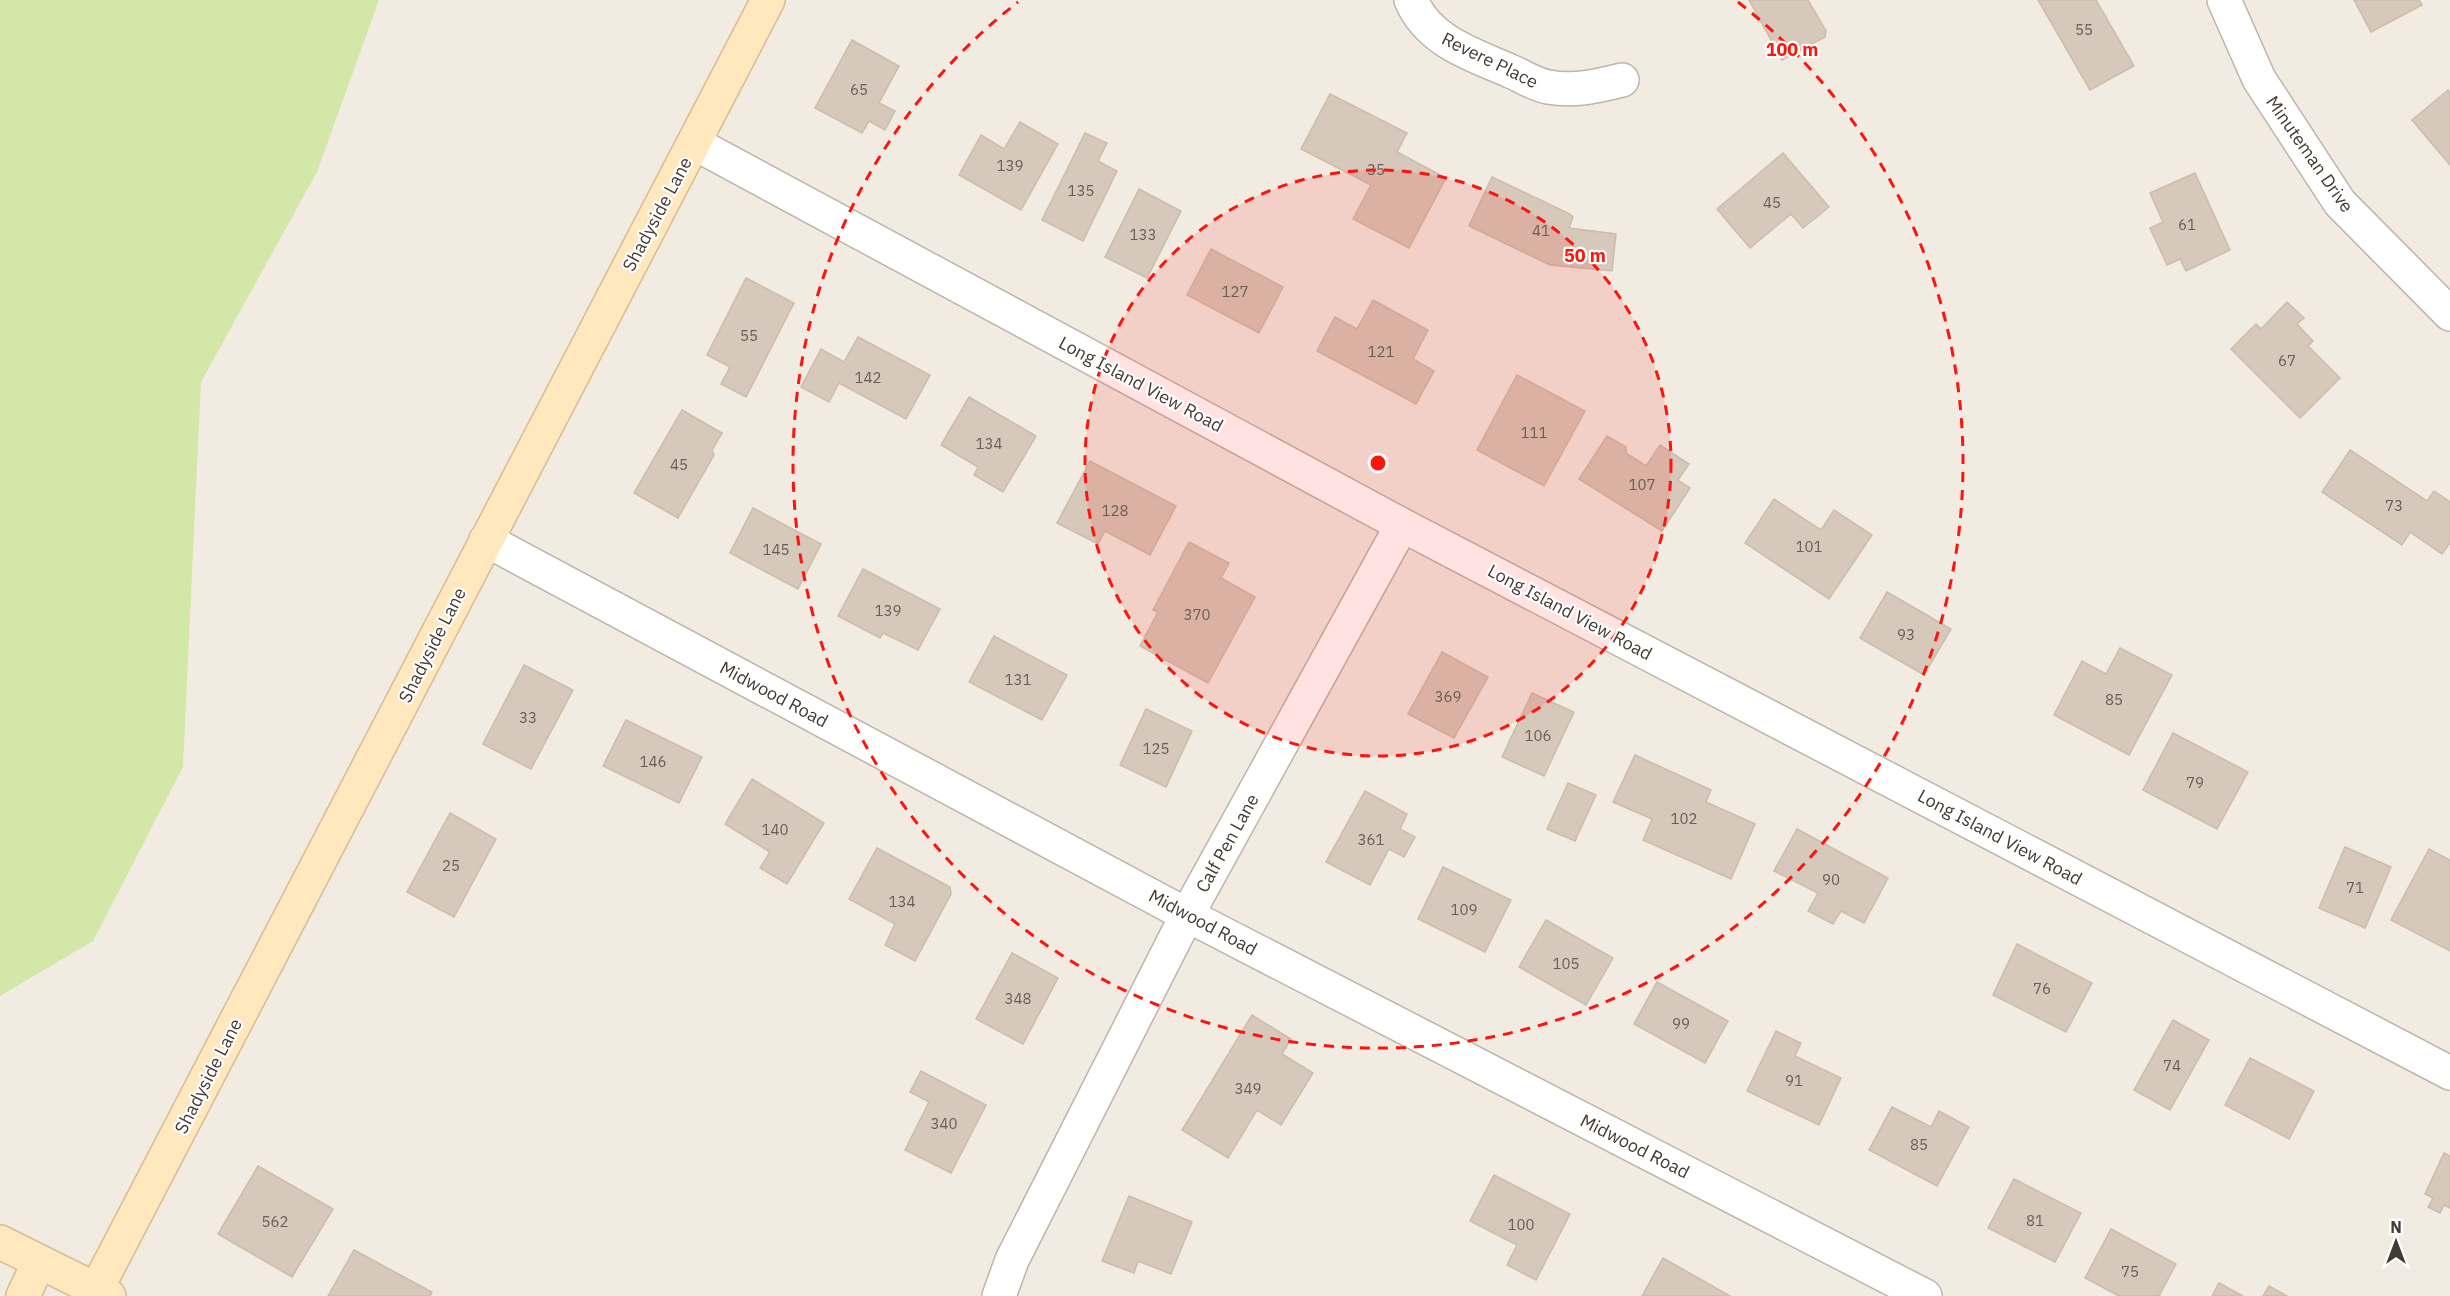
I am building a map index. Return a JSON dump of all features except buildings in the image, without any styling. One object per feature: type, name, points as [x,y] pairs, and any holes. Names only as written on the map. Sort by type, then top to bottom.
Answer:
[{"type":"street","name":"Shadyside Lane","points":[[103,1293],[486,540],[768,0]]},
{"type":"street","name":"Revere Place","points":[[1411,0],[1425,24],[1438,37],[1547,87],[1589,88],[1622,80]]},
{"type":"street","name":"Minuteman Drive","points":[[2224,0],[2259,80],[2340,203],[2450,314]]},
{"type":"street","name":"Long Island View Road","points":[[694,143],[1402,525],[2450,1073]]},
{"type":"street","name":"Calf Pen Lane","points":[[999,1296],[1012,1260],[1188,915],[1402,525]]},
{"type":"street","name":"Midwood Road","points":[[486,540],[1188,915],[1925,1296]]},
{"type":"street","points":[[0,1242],[103,1293]]},
{"type":"street","points":[[23,1296],[39,1262]]},
{"type":"green space","points":[[0,0],[379,0],[317,172],[201,382],[183,767],[93,941],[0,996]]}]
